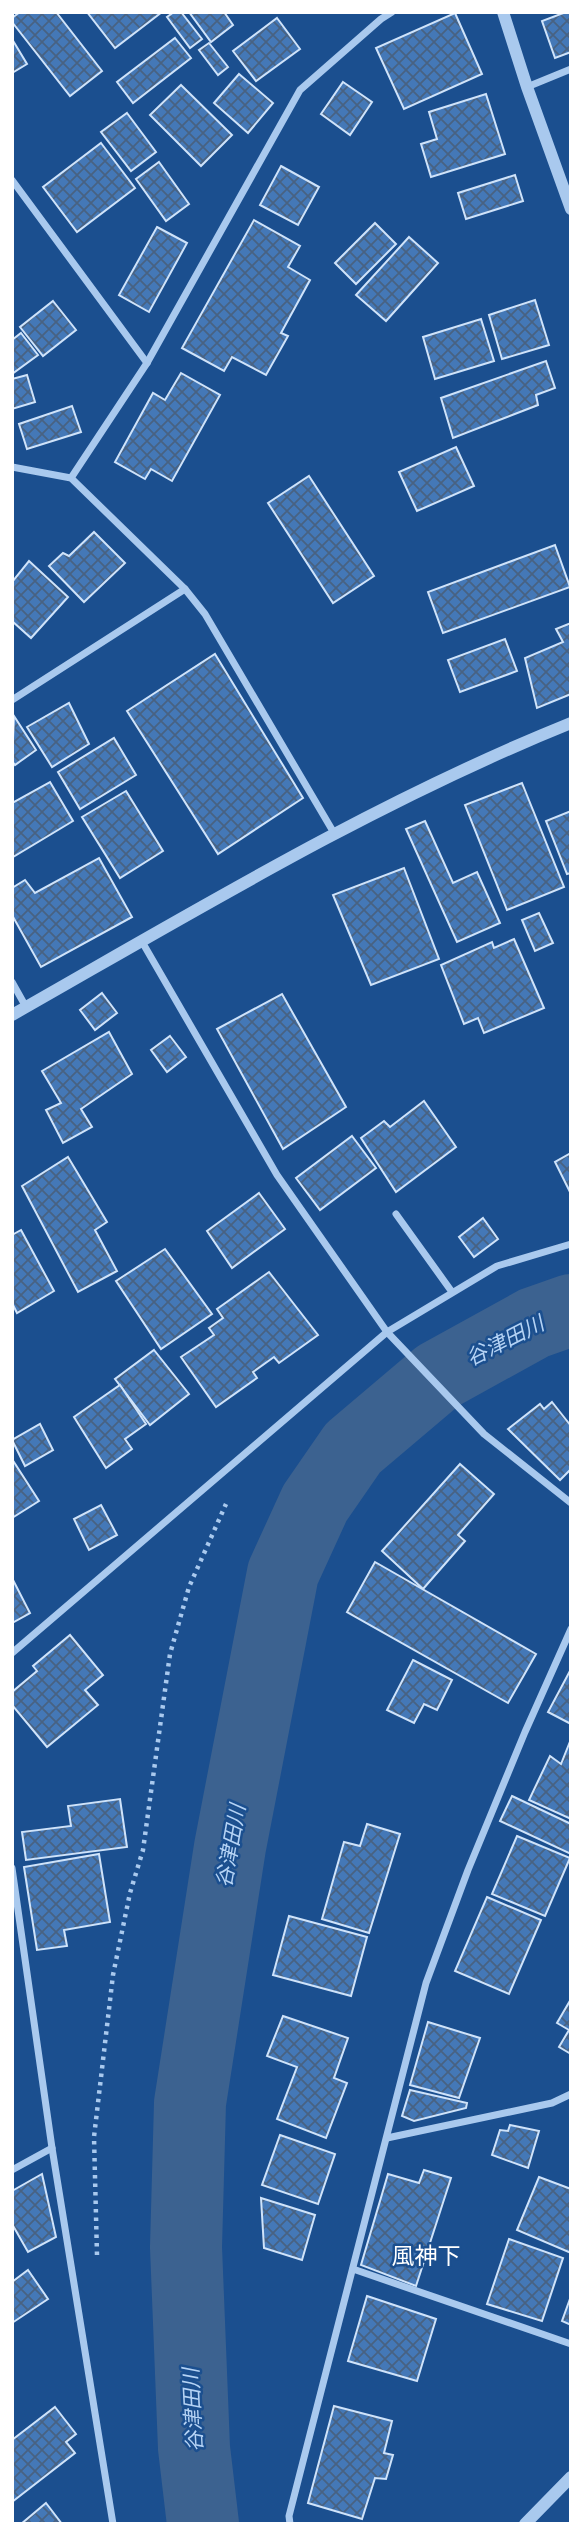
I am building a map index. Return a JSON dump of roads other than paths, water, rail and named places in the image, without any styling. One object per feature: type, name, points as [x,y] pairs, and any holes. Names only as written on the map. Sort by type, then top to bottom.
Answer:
[{"type":"street","points":[[71,478],[147,363],[300,90],[392,12]]},
{"type":"street","points":[[503,12],[571,209]]},
{"type":"street","points":[[527,87],[571,69]]},
{"type":"street","points":[[12,180],[147,363]]},
{"type":"street","points":[[12,467],[71,478],[185,589],[205,614],[334,833]]},
{"type":"street","points":[[12,700],[185,589]]},
{"type":"street","points":[[12,1015],[334,833],[493,754],[571,723]]},
{"type":"street","points":[[141,940],[277,1175],[387,1332],[484,1434],[571,1503]]},
{"type":"street","points":[[12,982],[26,1007]]},
{"type":"street","points":[[396,1213],[452,1292]]},
{"type":"street","points":[[12,1653],[387,1332],[497,1266],[571,1244]]},
{"type":"street","points":[[290,2524],[289,2516],[431,1970],[494,1807],[571,1629]]},
{"type":"street","points":[[12,1868],[15,1922],[113,2524]]},
{"type":"street","points":[[387,2138],[552,2103],[571,2094]]},
{"type":"street","points":[[12,2170],[52,2148]]},
{"type":"street","points":[[353,2269],[571,2344]]},
{"type":"street","points":[[525,2524],[571,2477]]},
{"type":"waterway","name":"谷津田川","points":[[203,2524],[194,2448],[186,2247],[190,2103],[230,1847],[283,1573],[315,1503],[353,1448],[438,1376],[534,1323],[571,1310]]},
{"type":"district","name":"風神下","points":[[426,2256]]}]
